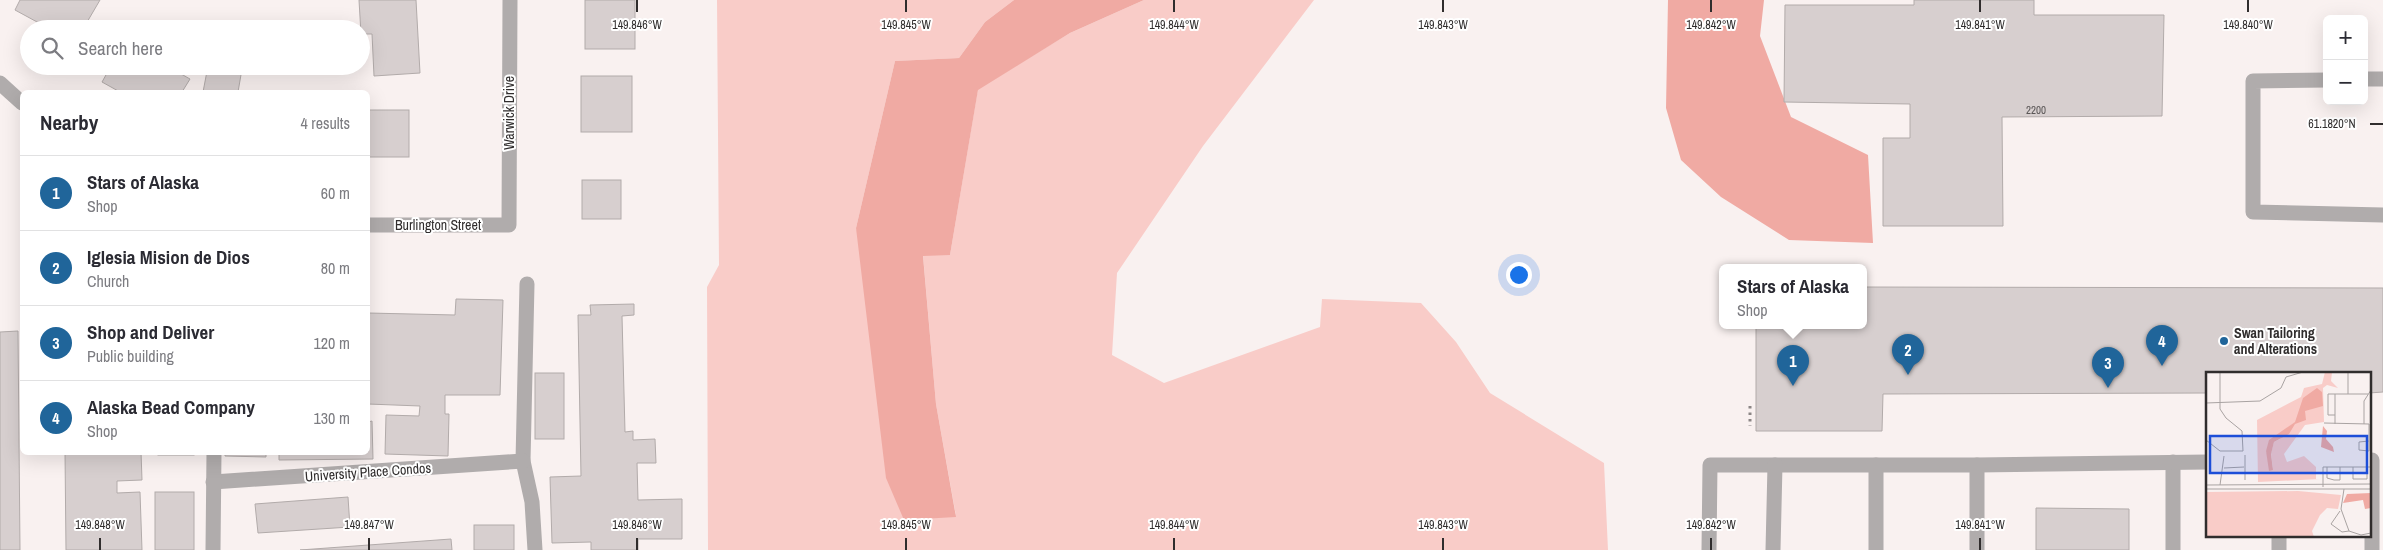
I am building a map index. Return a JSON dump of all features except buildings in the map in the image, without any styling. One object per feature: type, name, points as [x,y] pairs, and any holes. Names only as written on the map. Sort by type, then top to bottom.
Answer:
[{"type":"street","name":"Warwick Drive","points":[[509,225],[510,0]]},
{"type":"street","points":[[2368,79],[2383,79]]},
{"type":"street","points":[[2323,80],[2253,81],[2253,212],[2383,215]]},
{"type":"street","points":[[0,83],[20,101]]},
{"type":"street","name":"Burlington Street","points":[[370,225],[509,225]]},
{"type":"street","points":[[527,284],[522,405],[523,461],[532,502],[536,550]]},
{"type":"street","points":[[213,550],[214,455]]},
{"type":"street","points":[[2372,550],[2375,460]]},
{"type":"street","name":"University Place Condos","points":[[213,482],[523,461]]},
{"type":"street","points":[[2173,462],[2173,550]]},
{"type":"street","points":[[1710,550],[1710,465],[1977,465],[2206,462]]},
{"type":"street","points":[[1773,550],[1775,465]]},
{"type":"street","points":[[1876,465],[1876,550]]},
{"type":"street","points":[[1977,465],[1977,550]]},
{"type":"path","points":[[1750,406],[1750,426]]},
{"type":"shaded area","points":[[717,0],[1014,0],[985,22],[959,58],[895,61],[856,228],[956,516],[936,404],[923,255],[950,255],[978,89],[1070,33],[1144,0],[1314,0],[1203,146],[1117,273],[1112,355],[1164,383],[1320,327],[1322,299],[1421,303],[1456,342],[1490,393],[1604,463],[1608,550],[708,550],[707,287],[719,265]]},
{"type":"shaded area","points":[[1014,0],[1144,0],[1070,33],[978,90],[950,255],[923,256],[936,404],[956,517],[904,520],[886,478],[856,228],[895,61],[959,58],[985,22]]},
{"type":"shaded area","points":[[1668,0],[1764,0],[1760,36],[1791,117],[1868,155],[1873,243],[1789,240],[1721,197],[1681,160],[1666,108]]},
{"type":"place","name":"Swan Tailoring and Alterations","points":[[2224,341]]},
{"type":"place","name":"Alaska Bead Company","points":[[2162,366]]},
{"type":"place","name":"Iglesia Mision de Dios","points":[[1908,375]]},
{"type":"place","name":"Stars of Alaska","points":[[1793,386]]},
{"type":"place","name":"Shop and Deliver","points":[[2108,388]]}]
